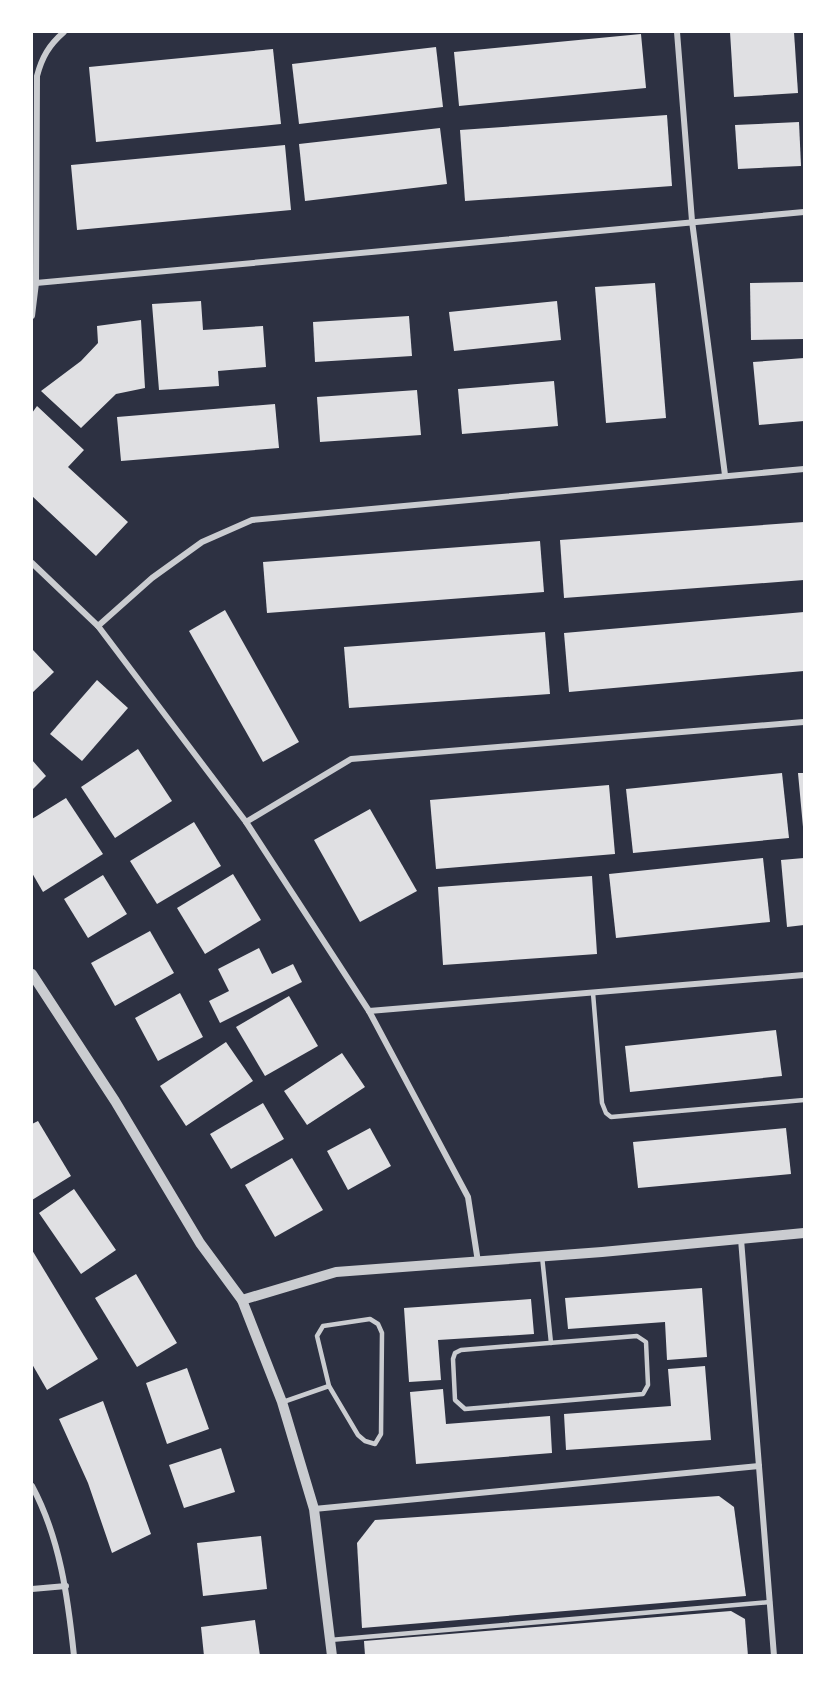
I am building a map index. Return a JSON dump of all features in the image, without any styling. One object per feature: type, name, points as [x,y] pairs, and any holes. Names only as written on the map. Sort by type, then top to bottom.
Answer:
[{"type":"street","points":[[32,316],[36,283],[37,76],[41,58],[52,42],[64,32]]},
{"type":"street","points":[[677,32],[692,221],[725,475]]},
{"type":"street","points":[[36,283],[804,212]]},
{"type":"street","points":[[98,626],[152,578],[202,542],[252,520],[804,469]]},
{"type":"street","points":[[32,564],[98,626],[246,822],[369,1011],[468,1197],[478,1262]]},
{"type":"street","points":[[246,822],[351,759],[804,722]]},
{"type":"street","points":[[32,974],[115,1101],[200,1243],[242,1300],[282,1402],[314,1509],[332,1656]]},
{"type":"street","points":[[369,1011],[804,975]]},
{"type":"street","points":[[242,1300],[336,1272],[478,1262],[804,1233]]},
{"type":"street","points":[[741,1239],[774,1656]]},
{"type":"street","points":[[314,1509],[759,1466]]},
{"type":"street","points":[[32,1486],[66,1586],[74,1656]]},
{"type":"street","points":[[32,1589],[66,1586]]},
{"type":"lane","points":[[593,993],[602,1103],[606,1113],[611,1117],[804,1100]]},
{"type":"lane","points":[[542,1256],[551,1343]]},
{"type":"lane","points":[[370,1318],[378,1324],[382,1332],[381,1434],[375,1444],[365,1441],[358,1435],[329,1386],[317,1336],[319,1330],[323,1326],[370,1318]]},
{"type":"lane","points":[[637,1336],[643,1338],[646,1342],[648,1385],[646,1391],[643,1394],[465,1409],[455,1400],[453,1359],[455,1353],[461,1350],[551,1343],[637,1336]]},
{"type":"lane","points":[[282,1402],[329,1386]]},
{"type":"lane","points":[[330,1640],[770,1602]]},
{"type":"building","points":[[730,32],[794,32],[798,93],[734,97]]},
{"type":"building","points":[[641,34],[646,88],[459,106],[454,52]]},
{"type":"building","points":[[436,47],[443,107],[299,124],[292,64]]},
{"type":"building","points":[[273,49],[281,124],[96,142],[89,67]]},
{"type":"building","points":[[667,115],[672,186],[465,201],[460,130]]},
{"type":"building","points":[[799,122],[801,166],[738,169],[735,125]]},
{"type":"building","points":[[440,128],[447,184],[305,201],[299,144]]},
{"type":"building","points":[[285,145],[291,210],[77,230],[71,165]]},
{"type":"building","points":[[804,282],[804,339],[751,340],[750,283]]},
{"type":"building","points":[[655,283],[666,418],[606,423],[595,287]]},
{"type":"building","points":[[201,301],[203,330],[263,326],[266,367],[218,371],[219,386],[159,390],[152,304]]},
{"type":"building","points":[[557,301],[561,340],[454,351],[449,312]]},
{"type":"building","points":[[409,316],[412,356],[315,362],[313,322]]},
{"type":"building","points":[[141,320],[145,388],[116,394],[81,428],[41,391],[81,361],[98,343],[97,326]]},
{"type":"building","points":[[804,358],[804,421],[759,425],[753,362]]},
{"type":"building","points":[[554,381],[558,426],[462,434],[458,389]]},
{"type":"building","points":[[417,390],[421,435],[320,442],[317,397]]},
{"type":"building","points":[[275,404],[279,448],[121,461],[117,417]]},
{"type":"building","points":[[37,406],[84,450],[68,467],[128,522],[96,556],[32,496],[32,413]]},
{"type":"building","points":[[804,522],[804,580],[564,598],[560,540]]},
{"type":"building","points":[[540,541],[544,592],[267,613],[263,562]]},
{"type":"building","points":[[225,610],[299,742],[263,762],[189,631]]},
{"type":"building","points":[[804,612],[804,671],[569,692],[564,633]]},
{"type":"building","points":[[545,632],[550,694],[349,708],[344,647]]},
{"type":"building","points":[[32,649],[54,672],[32,693]]},
{"type":"building","points":[[97,680],[128,708],[82,761],[50,734]]},
{"type":"building","points":[[138,749],[172,801],[115,838],[81,787]]},
{"type":"building","points":[[32,760],[46,776],[32,790]]},
{"type":"building","points":[[782,773],[789,838],[633,853],[626,789]]},
{"type":"building","points":[[798,773],[804,773],[804,827],[803,827]]},
{"type":"building","points":[[609,785],[615,854],[436,869],[430,800]]},
{"type":"building","points":[[66,798],[103,854],[43,892],[32,873],[32,819]]},
{"type":"building","points":[[370,809],[417,891],[360,922],[314,840]]},
{"type":"building","points":[[194,822],[221,866],[157,904],[130,861]]},
{"type":"building","points":[[763,858],[770,922],[616,938],[609,874]]},
{"type":"building","points":[[804,858],[804,925],[787,927],[781,860]]},
{"type":"building","points":[[233,874],[261,920],[205,954],[177,908]]},
{"type":"building","points":[[103,875],[127,914],[88,938],[64,899]]},
{"type":"building","points":[[592,876],[597,954],[443,965],[438,887]]},
{"type":"building","points":[[150,931],[174,973],[115,1006],[91,963]]},
{"type":"building","points":[[259,948],[272,974],[293,964],[302,982],[220,1023],[209,1001],[229,991],[218,969]]},
{"type":"building","points":[[180,993],[203,1037],[158,1061],[135,1018]]},
{"type":"building","points":[[289,996],[318,1046],[265,1076],[236,1027]]},
{"type":"building","points":[[776,1030],[782,1076],[630,1092],[625,1046]]},
{"type":"building","points":[[226,1042],[253,1081],[186,1126],[160,1086]]},
{"type":"building","points":[[342,1053],[365,1087],[307,1125],[284,1091]]},
{"type":"building","points":[[263,1103],[284,1139],[231,1169],[210,1134]]},
{"type":"building","points":[[38,1121],[71,1176],[32,1200],[32,1124]]},
{"type":"building","points":[[370,1128],[391,1166],[348,1190],[327,1151]]},
{"type":"building","points":[[786,1128],[791,1174],[638,1188],[633,1142]]},
{"type":"building","points":[[292,1158],[323,1210],[275,1237],[245,1185]]},
{"type":"building","points":[[74,1189],[116,1250],[81,1274],[39,1213]]},
{"type":"building","points":[[32,1250],[98,1359],[47,1390],[32,1364]]},
{"type":"building","points":[[136,1274],[177,1343],[137,1367],[95,1298]]},
{"type":"building","points":[[702,1288],[707,1357],[667,1360],[665,1322],[568,1329],[565,1298]]},
{"type":"building","points":[[531,1299],[534,1334],[438,1340],[441,1380],[409,1382],[404,1308]]},
{"type":"building","points":[[705,1366],[711,1440],[566,1450],[564,1414],[671,1406],[668,1369]]},
{"type":"building","points":[[187,1368],[209,1429],[167,1444],[146,1383]]},
{"type":"building","points":[[443,1389],[446,1424],[550,1416],[552,1453],[416,1464],[410,1392]]},
{"type":"building","points":[[103,1401],[151,1534],[112,1553],[88,1483],[59,1419]]},
{"type":"building","points":[[221,1448],[235,1492],[184,1508],[169,1465]]},
{"type":"building","points":[[719,1496],[734,1507],[746,1596],[362,1628],[357,1543],[375,1520]]},
{"type":"building","points":[[261,1536],[267,1589],[203,1596],[197,1543]]},
{"type":"building","points":[[731,1611],[745,1619],[748,1656],[365,1656],[364,1641]]},
{"type":"building","points":[[255,1620],[260,1656],[204,1656],[201,1627]]}]
